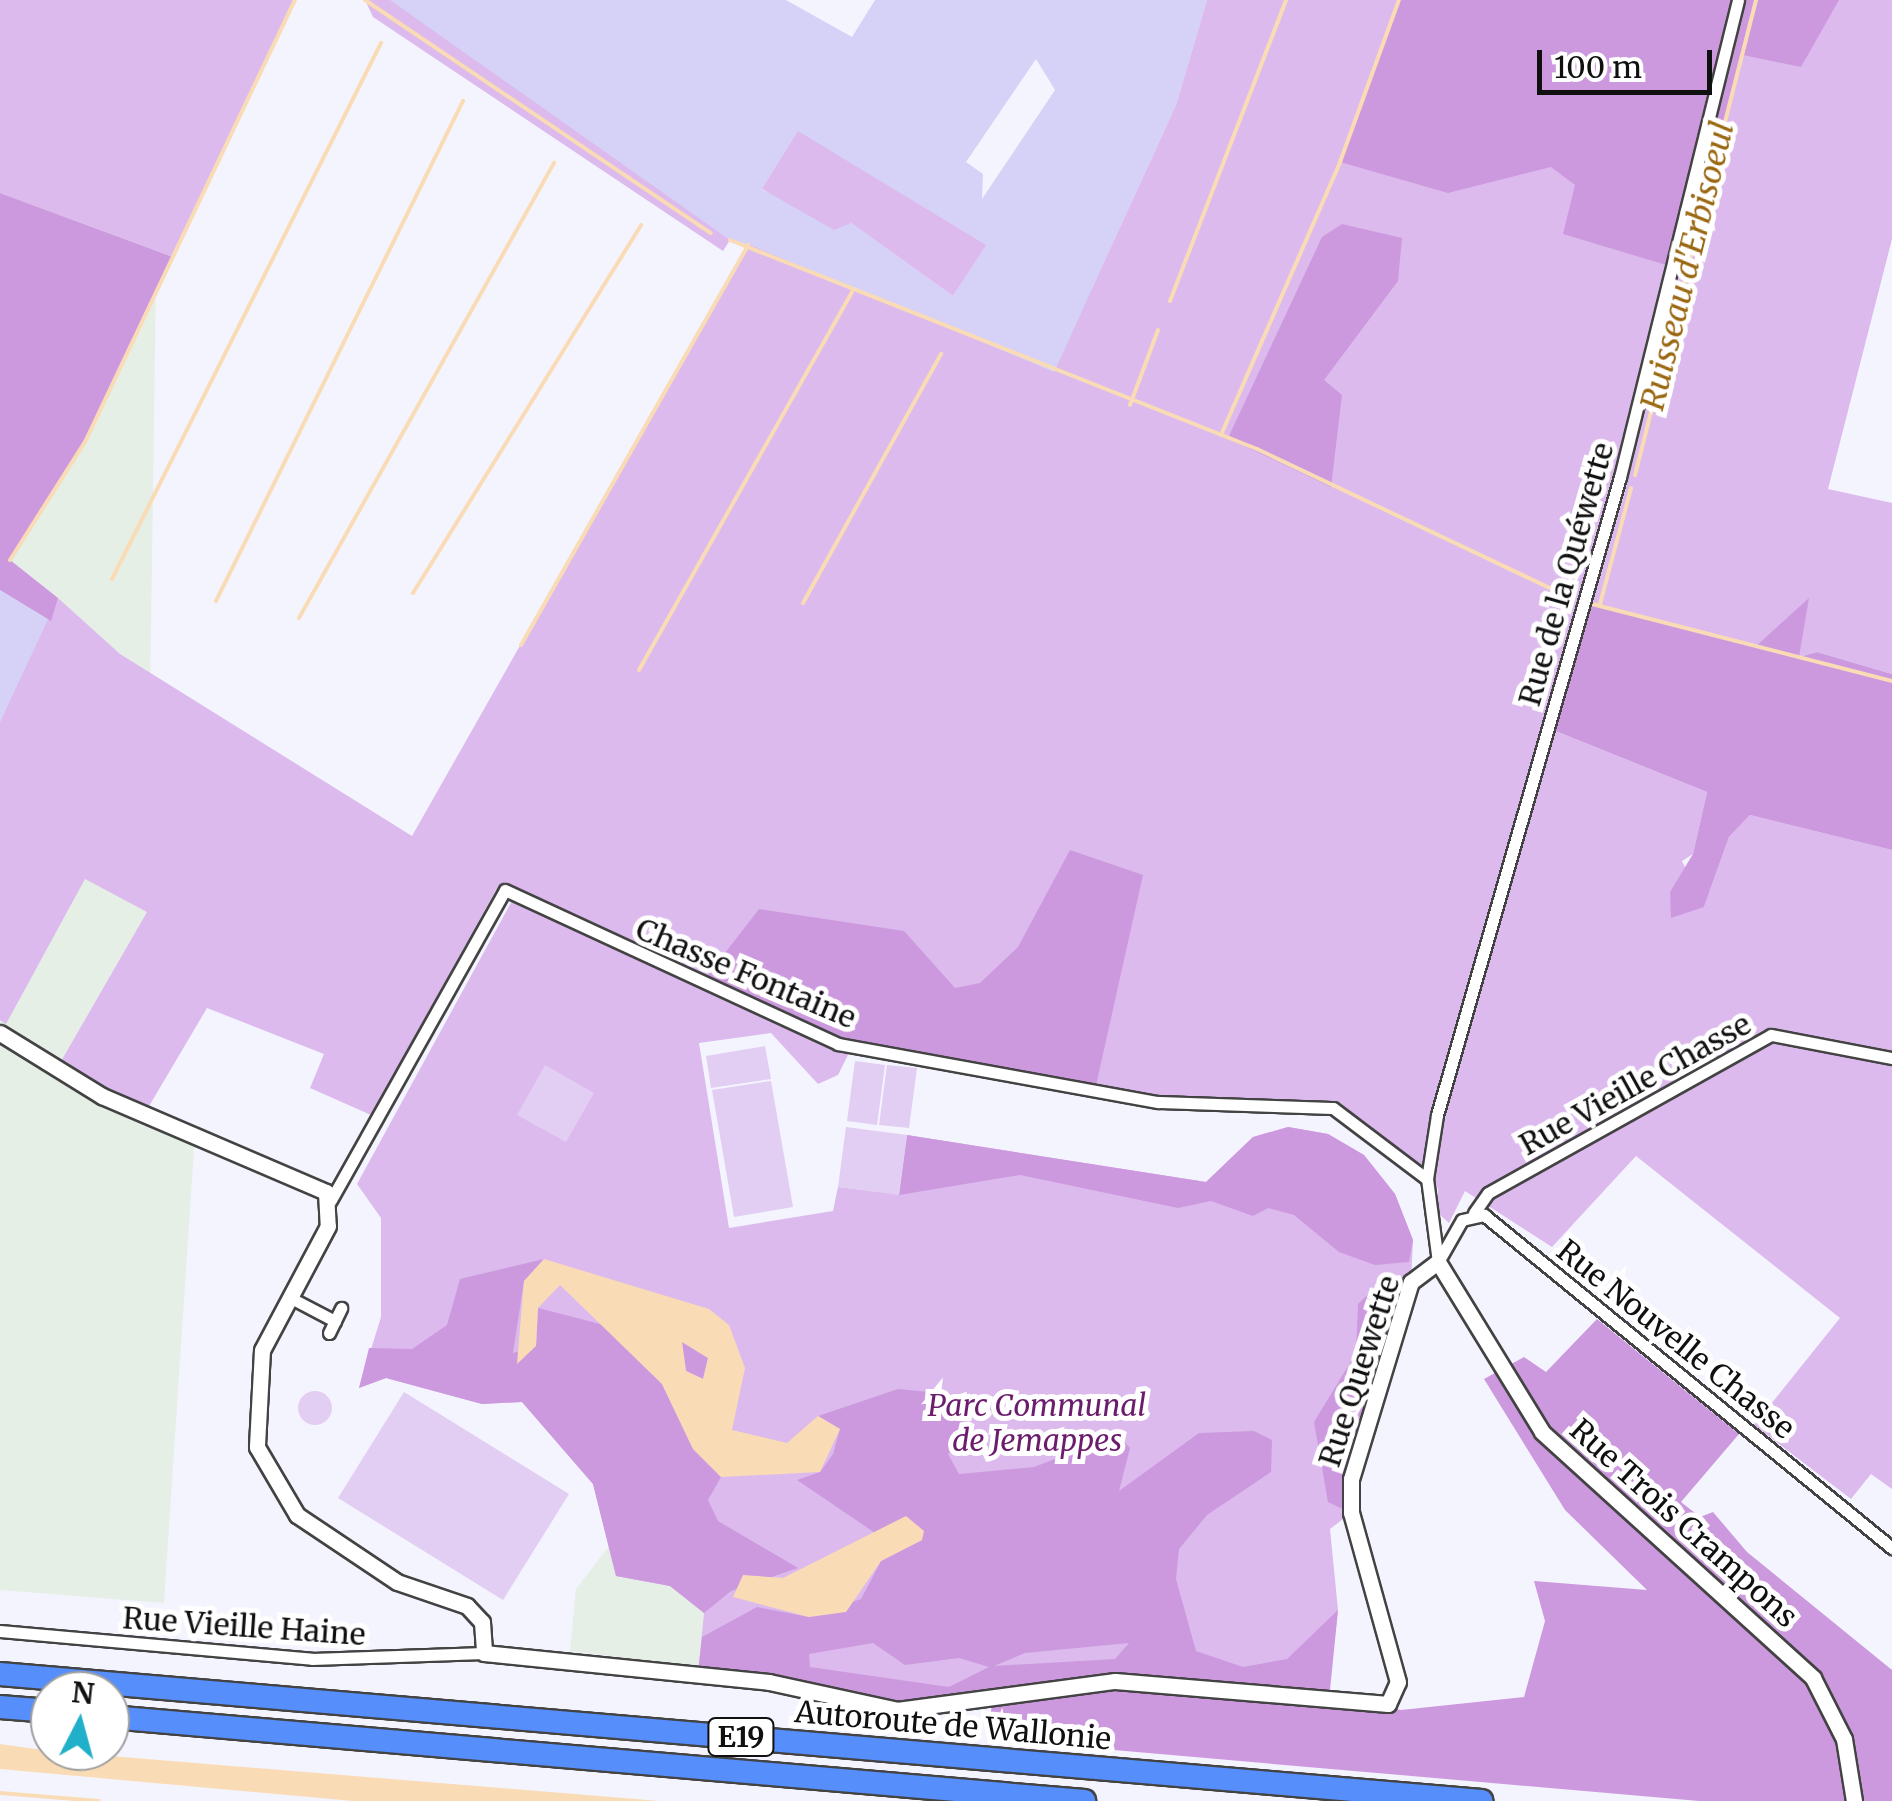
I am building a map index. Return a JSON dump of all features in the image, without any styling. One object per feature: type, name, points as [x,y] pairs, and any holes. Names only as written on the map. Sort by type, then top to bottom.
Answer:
[{"type":"highway","name":"Autoroute de Wallonie","points":[[0,1674],[1482,1801]]},
{"type":"highway","points":[[0,1707],[30,1710]]},
{"type":"highway","name":"E19","points":[[130,1719],[1084,1801]]},
{"type":"street","name":"Rue de la Quéwette","points":[[1438,1262],[1427,1178],[1429,1157],[1620,477],[1738,0]]},
{"type":"street","name":"Chasse Fontaine","points":[[331,1200],[505,890],[838,1044],[1158,1102],[1334,1108],[1427,1178]]},
{"type":"street","points":[[0,1032],[102,1096],[318,1184],[331,1200],[328,1226],[262,1350],[253,1411],[277,1491],[296,1516],[386,1576],[468,1606],[482,1622],[484,1653]]},
{"type":"street","name":"Rue Vieille Chasse","points":[[1474,1213],[1488,1193],[1771,1035],[1892,1058]]},
{"type":"street","points":[[1438,1262],[1474,1213]]},
{"type":"street","name":"Rue Nouvelle Chasse","points":[[1474,1213],[1892,1548]]},
{"type":"street","name":"Rue Quewette","points":[[484,1653],[769,1682],[897,1710],[1115,1681],[1378,1707],[1394,1699],[1398,1682],[1350,1493],[1411,1282],[1438,1262]]},
{"type":"street","name":"Rue Trois Crampons","points":[[1438,1262],[1542,1432],[1814,1678],[1852,1776],[1854,1801]]},
{"type":"street","points":[[289,1297],[332,1327],[342,1308]]},
{"type":"street","name":"Rue Vieille Haine","points":[[0,1631],[312,1660],[484,1653]]},
{"type":"shaded area","points":[[0,0],[160,0],[147,912],[64,1057],[145,1113],[195,1134],[164,1603],[0,1590]]},
{"type":"shaded area","points":[[377,0],[786,0],[852,37],[875,0],[1207,0],[1176,105],[1054,373],[730,240]],"holes":[[[1036,59],[1055,90],[982,199],[983,174],[966,162]],[[798,132],[985,245],[953,296],[851,223],[762,190]]]},
{"type":"shaded area","points":[[1399,0],[1839,0],[1801,67],[1743,55],[1683,270],[1563,234],[1575,185],[1551,167],[1448,193],[1340,162]]},
{"type":"shaded area","points":[[0,193],[173,257],[85,442],[10,560],[58,598],[51,621],[0,590]]},
{"type":"shaded area","points":[[1342,224],[1402,238],[1398,281],[1324,380],[1342,395],[1331,487],[1228,438],[1322,237]]},
{"type":"shaded area","points":[[0,590],[51,621],[0,722]]},
{"type":"shaded area","points":[[1809,598],[1799,657],[1817,652],[1892,674],[1892,850],[1750,815],[1729,837],[1704,907],[1671,918],[1670,892],[1693,854],[1707,792],[1548,728],[1585,602],[1757,645]]},
{"type":"shaded area","points":[[1070,850],[1143,875],[1095,1090],[838,1044],[701,984],[759,909],[904,931],[955,988],[980,983],[1018,947]]},
{"type":"shaded area","points":[[765,1046],[771,1079],[711,1088],[706,1056]]},
{"type":"shaded area","points":[[855,1061],[885,1065],[877,1125],[847,1121]]},
{"type":"shaded area","points":[[545,1065],[594,1093],[566,1142],[517,1115]]},
{"type":"shaded area","points":[[887,1065],[917,1068],[909,1128],[879,1125]]},
{"type":"shaded area","points":[[771,1081],[793,1207],[734,1217],[712,1090]]},
{"type":"shaded area","points":[[846,1127],[907,1135],[899,1195],[838,1187]]},
{"type":"shaded area","points":[[1288,1127],[1328,1134],[1364,1155],[1395,1194],[1413,1240],[1409,1262],[1375,1265],[1339,1252],[1294,1215],[1268,1208],[1253,1216],[1211,1201],[1178,1208],[1020,1175],[899,1195],[907,1135],[1206,1182],[1253,1137]]},
{"type":"shaded area","points":[[544,1259],[524,1281],[513,1353],[536,1346],[538,1308],[604,1325],[662,1384],[693,1449],[721,1477],[708,1500],[718,1521],[798,1568],[731,1591],[704,1613],[670,1586],[616,1576],[593,1484],[522,1402],[482,1404],[386,1378],[359,1388],[369,1348],[412,1349],[447,1325],[460,1279]]},
{"type":"shaded area","points":[[544,1259],[709,1309],[729,1325],[745,1368],[732,1430],[787,1443],[818,1416],[840,1429],[820,1472],[721,1477],[693,1449],[662,1384],[560,1285],[538,1308],[536,1346],[517,1364],[524,1281]],"holes":[[[682,1342],[708,1358],[703,1379],[686,1371]]]},
{"type":"shaded area","points":[[1386,1277],[1411,1282],[1351,1479],[1351,1513],[1328,1502],[1314,1422],[1356,1353],[1358,1304]]},
{"type":"shaded area","points":[[1597,1319],[1739,1434],[1681,1502],[1700,1517],[1713,1512],[1747,1552],[1892,1670],[1892,1801],[1699,1801],[987,1739],[993,1697],[1117,1678],[897,1707],[698,1673],[702,1637],[757,1607],[809,1617],[861,1599],[881,1561],[922,1540],[893,1526],[878,1535],[797,1480],[820,1472],[833,1454],[840,1429],[818,1416],[898,1389],[940,1393],[971,1433],[948,1454],[959,1474],[1034,1467],[1118,1435],[1130,1448],[1119,1491],[1199,1433],[1254,1431],[1272,1440],[1271,1472],[1207,1515],[1179,1549],[1176,1579],[1196,1651],[1243,1667],[1287,1659],[1338,1610],[1329,1700],[1401,1710],[1524,1697],[1545,1621],[1534,1581],[1647,1590],[1565,1510],[1484,1379],[1524,1357],[1546,1372]],"holes":[[[873,1643],[905,1665],[959,1658],[989,1667],[949,1687],[810,1667],[809,1654]],[[1129,1643],[1115,1659],[994,1666],[1025,1653]]]},
{"type":"shaded area","points":[[682,1342],[708,1358],[703,1379],[686,1371]]},
{"type":"shaded area","points":[[315,1391],[327,1396],[332,1408],[327,1420],[315,1425],[303,1420],[298,1408],[303,1396]]},
{"type":"shaded area","points":[[404,1392],[569,1494],[503,1600],[338,1498]]},
{"type":"shaded area","points":[[906,1516],[924,1531],[922,1540],[881,1561],[846,1612],[809,1617],[733,1597],[743,1575],[783,1578]]},
{"type":"shaded area","points":[[609,1546],[616,1576],[670,1586],[704,1613],[699,1667],[570,1651],[576,1589]]},
{"type":"shaded area","points":[[0,1744],[30,1748],[30,1771],[130,1771],[130,1758],[660,1801],[353,1801],[0,1769]]},
{"type":"green space","points":[[0,0],[295,0],[173,257],[0,193]]},
{"type":"green space","points":[[365,0],[390,0],[730,240],[723,251],[373,17]]},
{"type":"green space","name":"Parc Communal de Jemappes","points":[[1207,0],[1892,0],[1892,239],[1828,489],[1892,503],[1892,674],[1817,652],[1798,657],[1808,600],[1757,645],[1592,604],[1628,480],[1621,477],[1548,728],[1707,792],[1693,854],[1682,861],[1704,907],[1729,837],[1750,815],[1892,850],[1892,1489],[1871,1474],[1851,1499],[1754,1425],[1840,1318],[1636,1156],[1552,1247],[1465,1191],[1449,1223],[1438,1213],[1438,1188],[1348,1113],[1196,1104],[852,1047],[838,1075],[818,1084],[771,1033],[699,1043],[729,1228],[833,1211],[838,1187],[899,1194],[907,1135],[1206,1182],[1253,1137],[1288,1127],[1328,1134],[1364,1155],[1395,1194],[1413,1240],[1411,1282],[1351,1479],[1351,1513],[1330,1529],[1338,1610],[1328,1699],[949,1701],[698,1673],[704,1613],[670,1586],[616,1576],[593,1484],[522,1402],[482,1404],[386,1378],[359,1388],[381,1317],[381,1218],[357,1184],[513,899],[496,890],[371,1115],[310,1088],[324,1054],[207,1008],[145,1113],[56,1070],[147,912],[85,879],[6,1024],[0,1020],[0,722],[58,598],[120,654],[412,836],[748,244],[1054,372],[1176,105]]},
{"type":"green space","points":[[798,131],[986,245],[953,296],[851,223],[834,230],[762,189]]},
{"type":"waterway","points":[[10,560],[85,442],[295,0]]},
{"type":"waterway","points":[[365,0],[711,233]]},
{"type":"waterway","points":[[1170,301],[1286,0]]},
{"type":"waterway","points":[[1221,435],[1340,162],[1399,0]]},
{"type":"waterway","name":"Ruisseau d'Erbisoeul","points":[[1635,475],[1756,0]]},
{"type":"waterway","points":[[112,579],[381,43]]},
{"type":"waterway","points":[[216,601],[463,101]]},
{"type":"waterway","points":[[299,618],[554,163]]},
{"type":"waterway","points":[[413,593],[641,225]]},
{"type":"waterway","points":[[730,240],[1257,449],[1569,597]]},
{"type":"waterway","points":[[521,645],[748,245]]},
{"type":"waterway","points":[[639,670],[852,292]]},
{"type":"waterway","points":[[1130,405],[1158,330]]},
{"type":"waterway","points":[[803,603],[941,354]]},
{"type":"waterway","name":"Ruisseau d'Erbisoeul","points":[[1600,604],[1631,488]]},
{"type":"waterway","points":[[1592,604],[1892,681]]},
{"type":"waterway","points":[[0,1793],[99,1801]]}]
